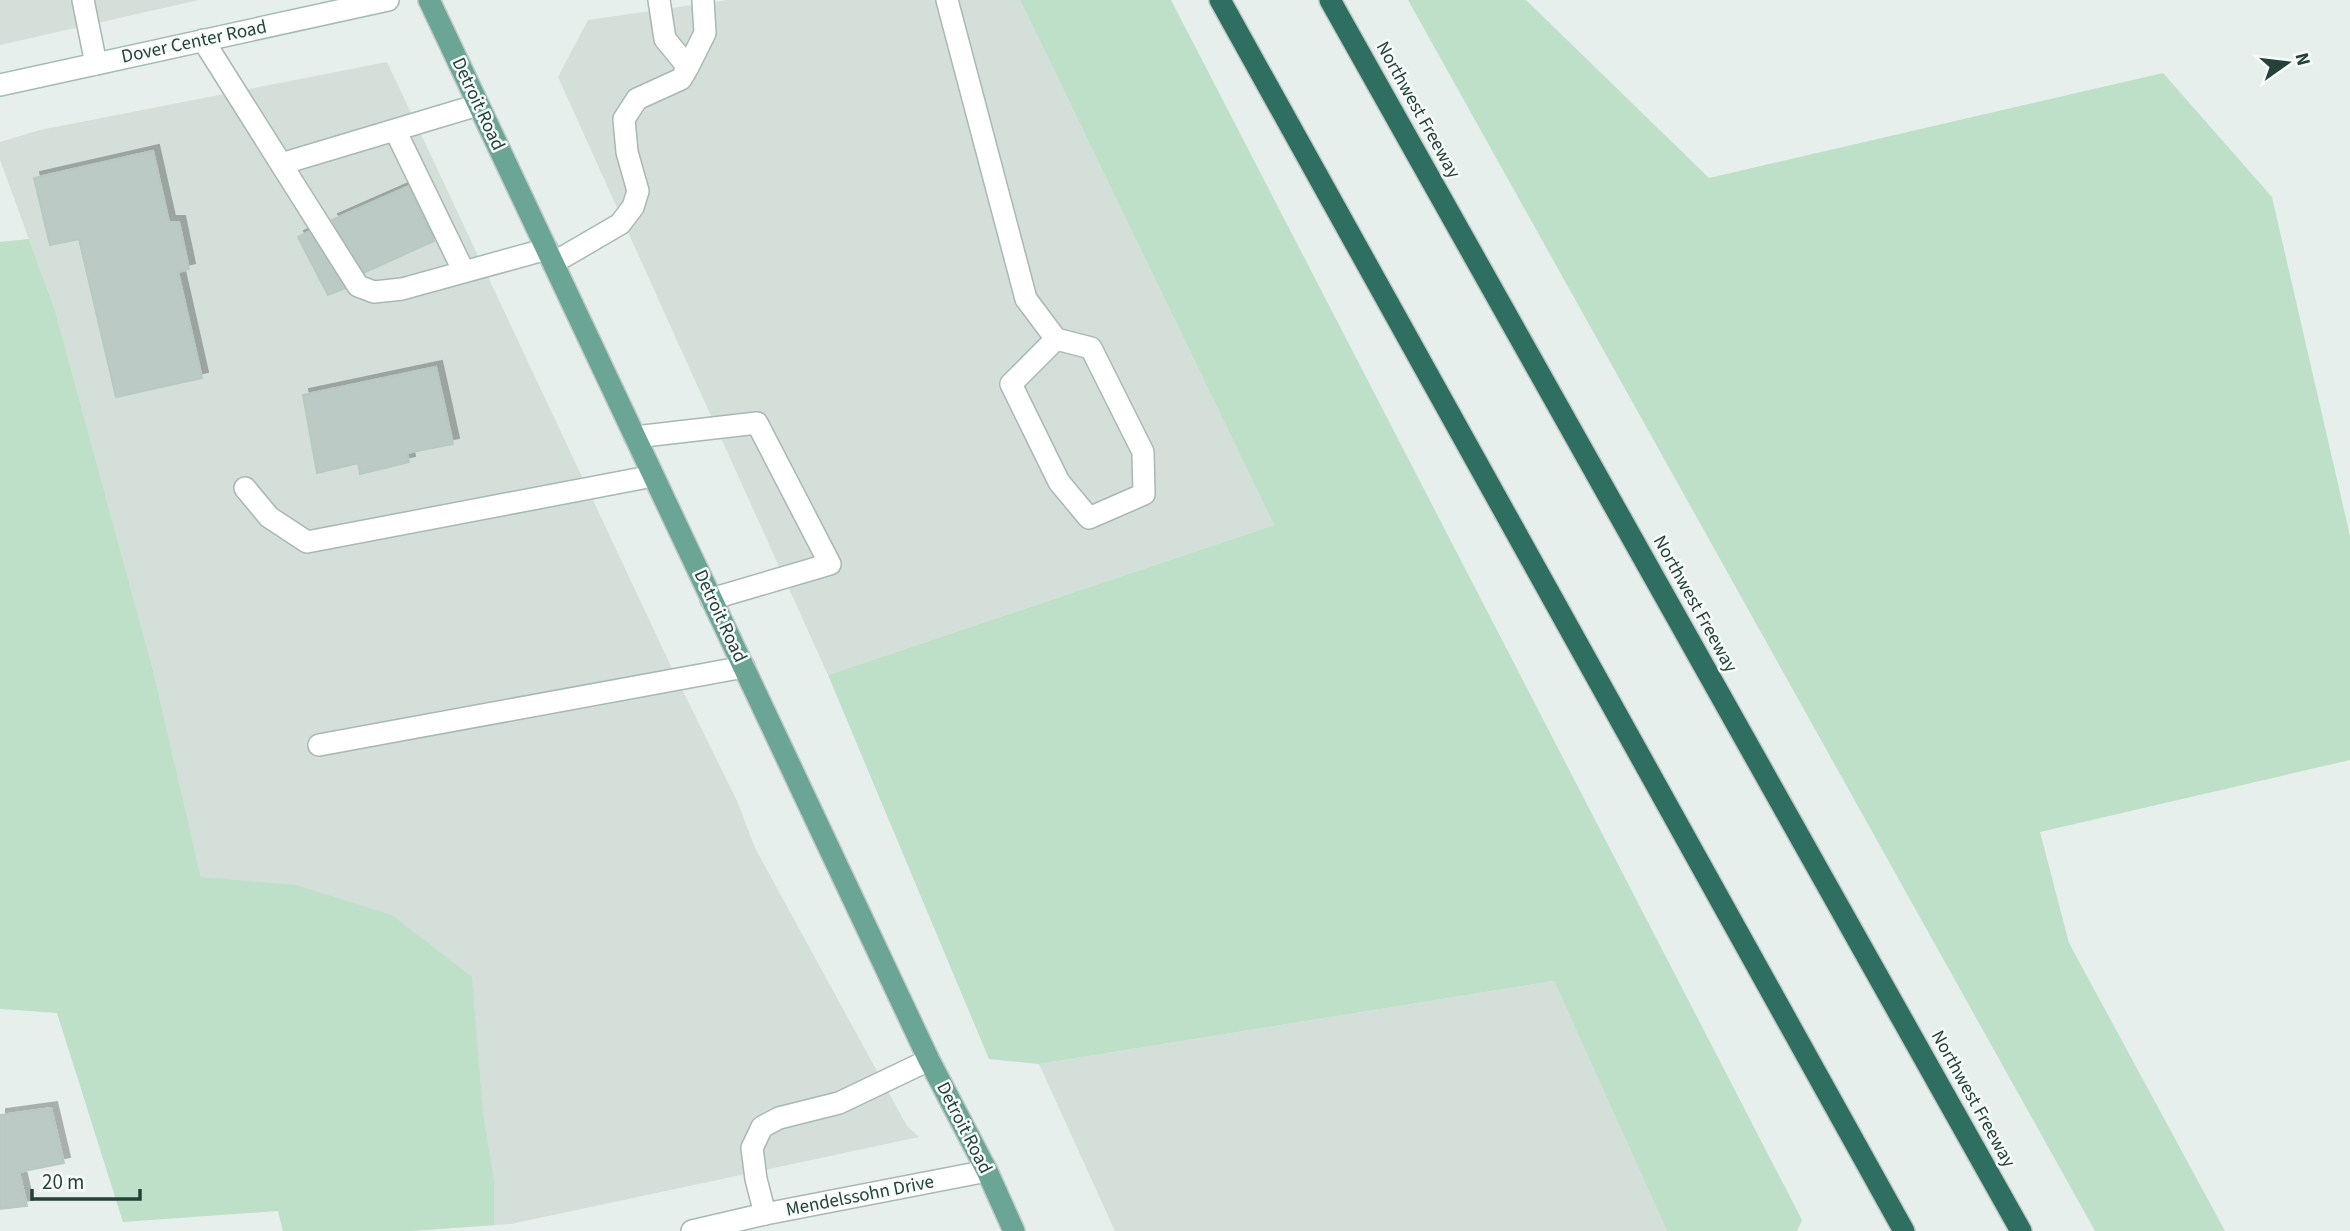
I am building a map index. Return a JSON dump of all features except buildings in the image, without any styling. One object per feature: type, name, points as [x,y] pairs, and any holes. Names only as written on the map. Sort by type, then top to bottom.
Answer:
[{"type":"highway","points":[[1220,0],[1904,1231]]},
{"type":"highway","name":"Northwest Freeway","points":[[1330,0],[2021,1231]]},
{"type":"main road","name":"Detroit Road","points":[[429,0],[929,1060],[987,1171],[1014,1231]]},
{"type":"street","points":[[83,0],[96,64]]},
{"type":"street","name":"Dover Center Road","points":[[0,85],[388,0]]},
{"type":"street","points":[[659,0],[665,39],[688,67]]},
{"type":"street","points":[[203,40],[358,286],[374,292],[402,289],[464,272],[550,256],[620,224],[633,207],[638,191],[627,152],[624,119],[637,99],[681,79],[705,33],[703,0]]},
{"type":"street","points":[[947,0],[1026,299],[1056,339],[1091,348],[1143,452],[1144,494],[1089,518],[1059,482],[1011,384],[1056,339]]},
{"type":"street","points":[[281,164],[478,105]]},
{"type":"street","points":[[395,130],[464,272]]},
{"type":"street","points":[[635,437],[757,423],[830,564],[711,599]]},
{"type":"street","points":[[245,488],[269,517],[307,542],[653,476]]},
{"type":"street","points":[[319,745],[744,667]]},
{"type":"street","points":[[765,1214],[752,1148],[762,1127],[779,1118],[839,1102],[929,1060]]},
{"type":"street","name":"Mendelssohn Drive","points":[[692,1231],[765,1214],[987,1171]]},
{"type":"shaded area","points":[[0,0],[199,0],[0,45]]},
{"type":"shaded area","points":[[728,0],[1020,0],[1274,525],[828,675],[558,77],[588,20]]},
{"type":"shaded area","points":[[387,62],[737,801],[755,848],[907,1126],[919,1137],[511,1224],[410,1231],[283,1231],[153,670],[55,310],[0,160],[0,142],[40,130]]},
{"type":"shaded area","points":[[1554,981],[1667,1231],[1115,1231],[1039,1064]]},
{"type":"green space","points":[[1020,0],[1171,0],[1802,1220],[1797,1231],[1667,1231],[1554,981],[1039,1064],[989,1059],[828,675],[1274,525]]},
{"type":"green space","points":[[1408,0],[1526,0],[1709,178],[2163,73],[2272,197],[2350,536],[2350,760],[2040,832],[2069,943],[2225,1231],[2095,1231]]},
{"type":"green space","points":[[29,239],[55,310],[153,670],[201,877],[296,885],[392,915],[472,977],[483,1114],[494,1181],[494,1225],[410,1231],[283,1231],[278,1211],[123,1222],[57,1013],[0,1009],[0,242]]}]
